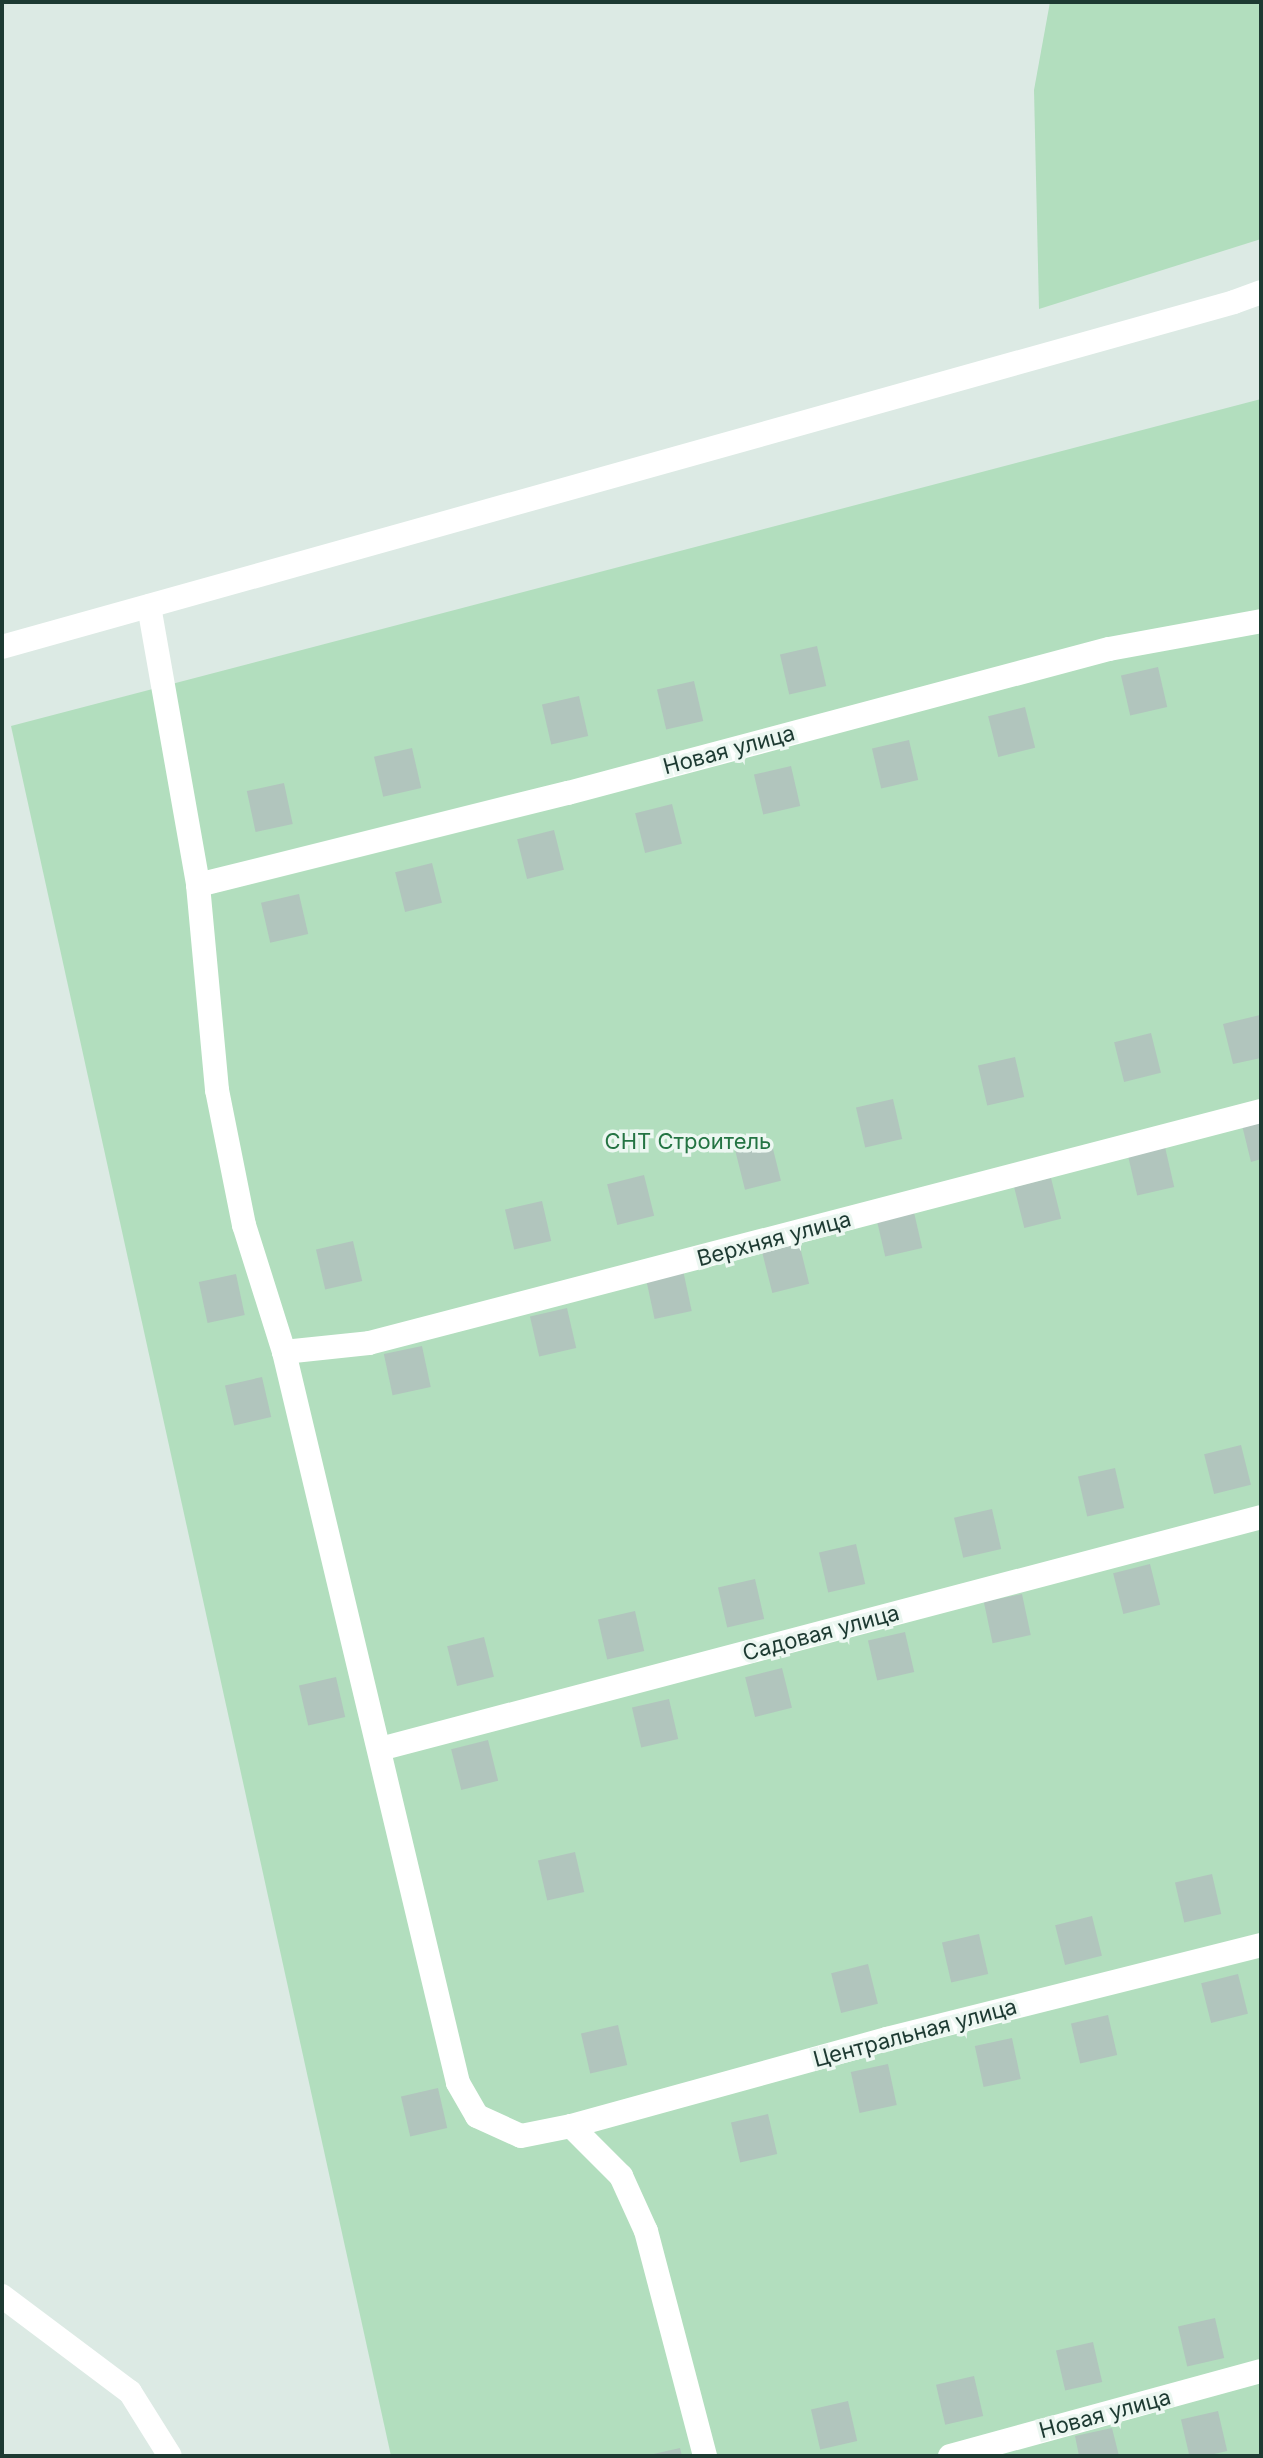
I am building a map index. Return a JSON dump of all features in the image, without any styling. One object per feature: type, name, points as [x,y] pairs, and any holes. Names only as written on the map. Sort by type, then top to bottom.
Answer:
[{"type":"street","points":[[2,647],[1261,292]]},
{"type":"street","name":"Центральная улица","points":[[149,606],[198,885],[217,1090],[244,1225],[284,1352],[458,2083],[477,2116],[521,2136],[571,2126],[887,2039],[1261,1945]]},
{"type":"street","name":"Новая улица","points":[[198,885],[568,793],[1109,649],[1261,621]]},
{"type":"street","name":"Верхняя улица","points":[[284,1352],[369,1343],[1261,1111]]},
{"type":"street","name":"Садовая улица","points":[[380,1749],[1261,1517]]},
{"type":"street","points":[[571,2126],[621,2176],[646,2231],[705,2456]]},
{"type":"street","points":[[2,2296],[130,2392],[170,2456]]},
{"type":"street","name":"Новая улица","points":[[950,2456],[1261,2371]]},
{"type":"green space","points":[[1050,2],[1261,2],[1261,239],[1039,309],[1034,90]]},
{"type":"green space","name":"СНТ Строитель","points":[[1261,399],[1261,2456],[391,2456],[11,726]]},
{"type":"building","points":[[817,646],[826,686],[789,694],[780,655]]},
{"type":"building","points":[[1158,667],[1167,707],[1130,715],[1121,676]]},
{"type":"building","points":[[694,681],[703,721],[666,729],[657,690]]},
{"type":"building","points":[[579,696],[588,736],[551,744],[542,705]]},
{"type":"building","points":[[1025,707],[1035,748],[998,757],[988,716]]},
{"type":"building","points":[[909,740],[918,780],[881,788],[872,749]]},
{"type":"building","points":[[412,748],[421,788],[383,797],[374,757]]},
{"type":"building","points":[[791,766],[800,806],[763,814],[754,775]]},
{"type":"building","points":[[284,783],[293,824],[256,832],[247,791]]},
{"type":"building","points":[[672,804],[682,844],[645,853],[635,813]]},
{"type":"building","points":[[554,830],[564,870],[527,879],[517,839]]},
{"type":"building","points":[[432,863],[442,903],[405,912],[395,872]]},
{"type":"building","points":[[299,894],[308,934],[270,943],[261,903]]},
{"type":"building","points":[[1260,1015],[1261,1058],[1233,1064],[1223,1024]]},
{"type":"building","points":[[1151,1033],[1161,1073],[1124,1082],[1114,1042]]},
{"type":"building","points":[[1015,1057],[1024,1097],[987,1105],[978,1066]]},
{"type":"building","points":[[893,1099],[902,1139],[865,1147],[856,1108]]},
{"type":"building","points":[[1261,1117],[1261,1159],[1251,1162],[1241,1121]]},
{"type":"building","points":[[771,1141],[781,1181],[745,1190],[735,1150]]},
{"type":"building","points":[[1165,1147],[1174,1187],[1137,1195],[1128,1156]]},
{"type":"building","points":[[644,1175],[654,1216],[617,1225],[607,1184]]},
{"type":"building","points":[[1051,1178],[1061,1219],[1024,1228],[1014,1187]]},
{"type":"building","points":[[542,1201],[551,1241],[514,1249],[505,1210]]},
{"type":"building","points":[[913,1208],[922,1248],[885,1256],[876,1217]]},
{"type":"building","points":[[353,1241],[362,1281],[325,1289],[316,1250]]},
{"type":"building","points":[[799,1243],[809,1284],[772,1293],[762,1252]]},
{"type":"building","points":[[683,1270],[692,1311],[655,1319],[646,1278]]},
{"type":"building","points":[[236,1274],[245,1315],[208,1323],[199,1282]]},
{"type":"building","points":[[567,1308],[576,1348],[539,1356],[530,1317]]},
{"type":"building","points":[[422,1346],[431,1387],[393,1395],[384,1354]]},
{"type":"building","points":[[262,1377],[271,1417],[234,1425],[225,1386]]},
{"type":"building","points":[[1241,1445],[1251,1485],[1214,1494],[1204,1454]]},
{"type":"building","points":[[1115,1468],[1124,1508],[1087,1516],[1078,1477]]},
{"type":"building","points":[[992,1509],[1001,1549],[963,1558],[954,1518]]},
{"type":"building","points":[[856,1544],[865,1584],[828,1592],[819,1553]]},
{"type":"building","points":[[1150,1564],[1160,1605],[1123,1614],[1113,1573]]},
{"type":"building","points":[[755,1579],[764,1619],[727,1627],[718,1588]]},
{"type":"building","points":[[1022,1594],[1031,1635],[993,1643],[984,1602]]},
{"type":"building","points":[[635,1611],[644,1651],[607,1659],[598,1620]]},
{"type":"building","points":[[905,1632],[914,1672],[877,1680],[868,1641]]},
{"type":"building","points":[[484,1637],[494,1677],[457,1686],[447,1646]]},
{"type":"building","points":[[782,1668],[792,1708],[755,1717],[745,1677]]},
{"type":"building","points":[[336,1677],[345,1717],[308,1725],[299,1686]]},
{"type":"building","points":[[669,1699],[678,1739],[641,1747],[632,1708]]},
{"type":"building","points":[[488,1740],[498,1781],[461,1790],[451,1749]]},
{"type":"building","points":[[575,1852],[584,1892],[547,1900],[538,1861]]},
{"type":"building","points":[[1212,1874],[1221,1914],[1184,1922],[1175,1883]]},
{"type":"building","points":[[1092,1916],[1102,1956],[1065,1965],[1055,1925]]},
{"type":"building","points":[[979,1934],[988,1974],[951,1982],[942,1943]]},
{"type":"building","points":[[868,1964],[878,2004],[841,2013],[831,1973]]},
{"type":"building","points":[[1238,1974],[1248,2014],[1211,2023],[1201,1983]]},
{"type":"building","points":[[1108,2015],[1117,2055],[1080,2063],[1071,2024]]},
{"type":"building","points":[[618,2025],[627,2065],[590,2073],[581,2034]]},
{"type":"building","points":[[1012,2038],[1021,2079],[984,2087],[975,2046]]},
{"type":"building","points":[[888,2064],[897,2105],[860,2113],[851,2072]]},
{"type":"building","points":[[438,2088],[447,2128],[410,2136],[401,2097]]},
{"type":"building","points":[[768,2114],[777,2154],[740,2162],[731,2123]]},
{"type":"building","points":[[1215,2318],[1224,2358],[1187,2366],[1178,2327]]},
{"type":"building","points":[[1093,2342],[1102,2382],[1065,2390],[1056,2351]]},
{"type":"building","points":[[974,2376],[983,2416],[945,2425],[936,2385]]},
{"type":"building","points":[[848,2401],[857,2441],[820,2449],[811,2410]]},
{"type":"building","points":[[1218,2411],[1227,2451],[1189,2456],[1181,2420]]},
{"type":"building","points":[[1112,2428],[1119,2456],[1079,2456],[1075,2436]]},
{"type":"building","points":[[680,2448],[682,2456],[649,2456],[649,2455]]}]
